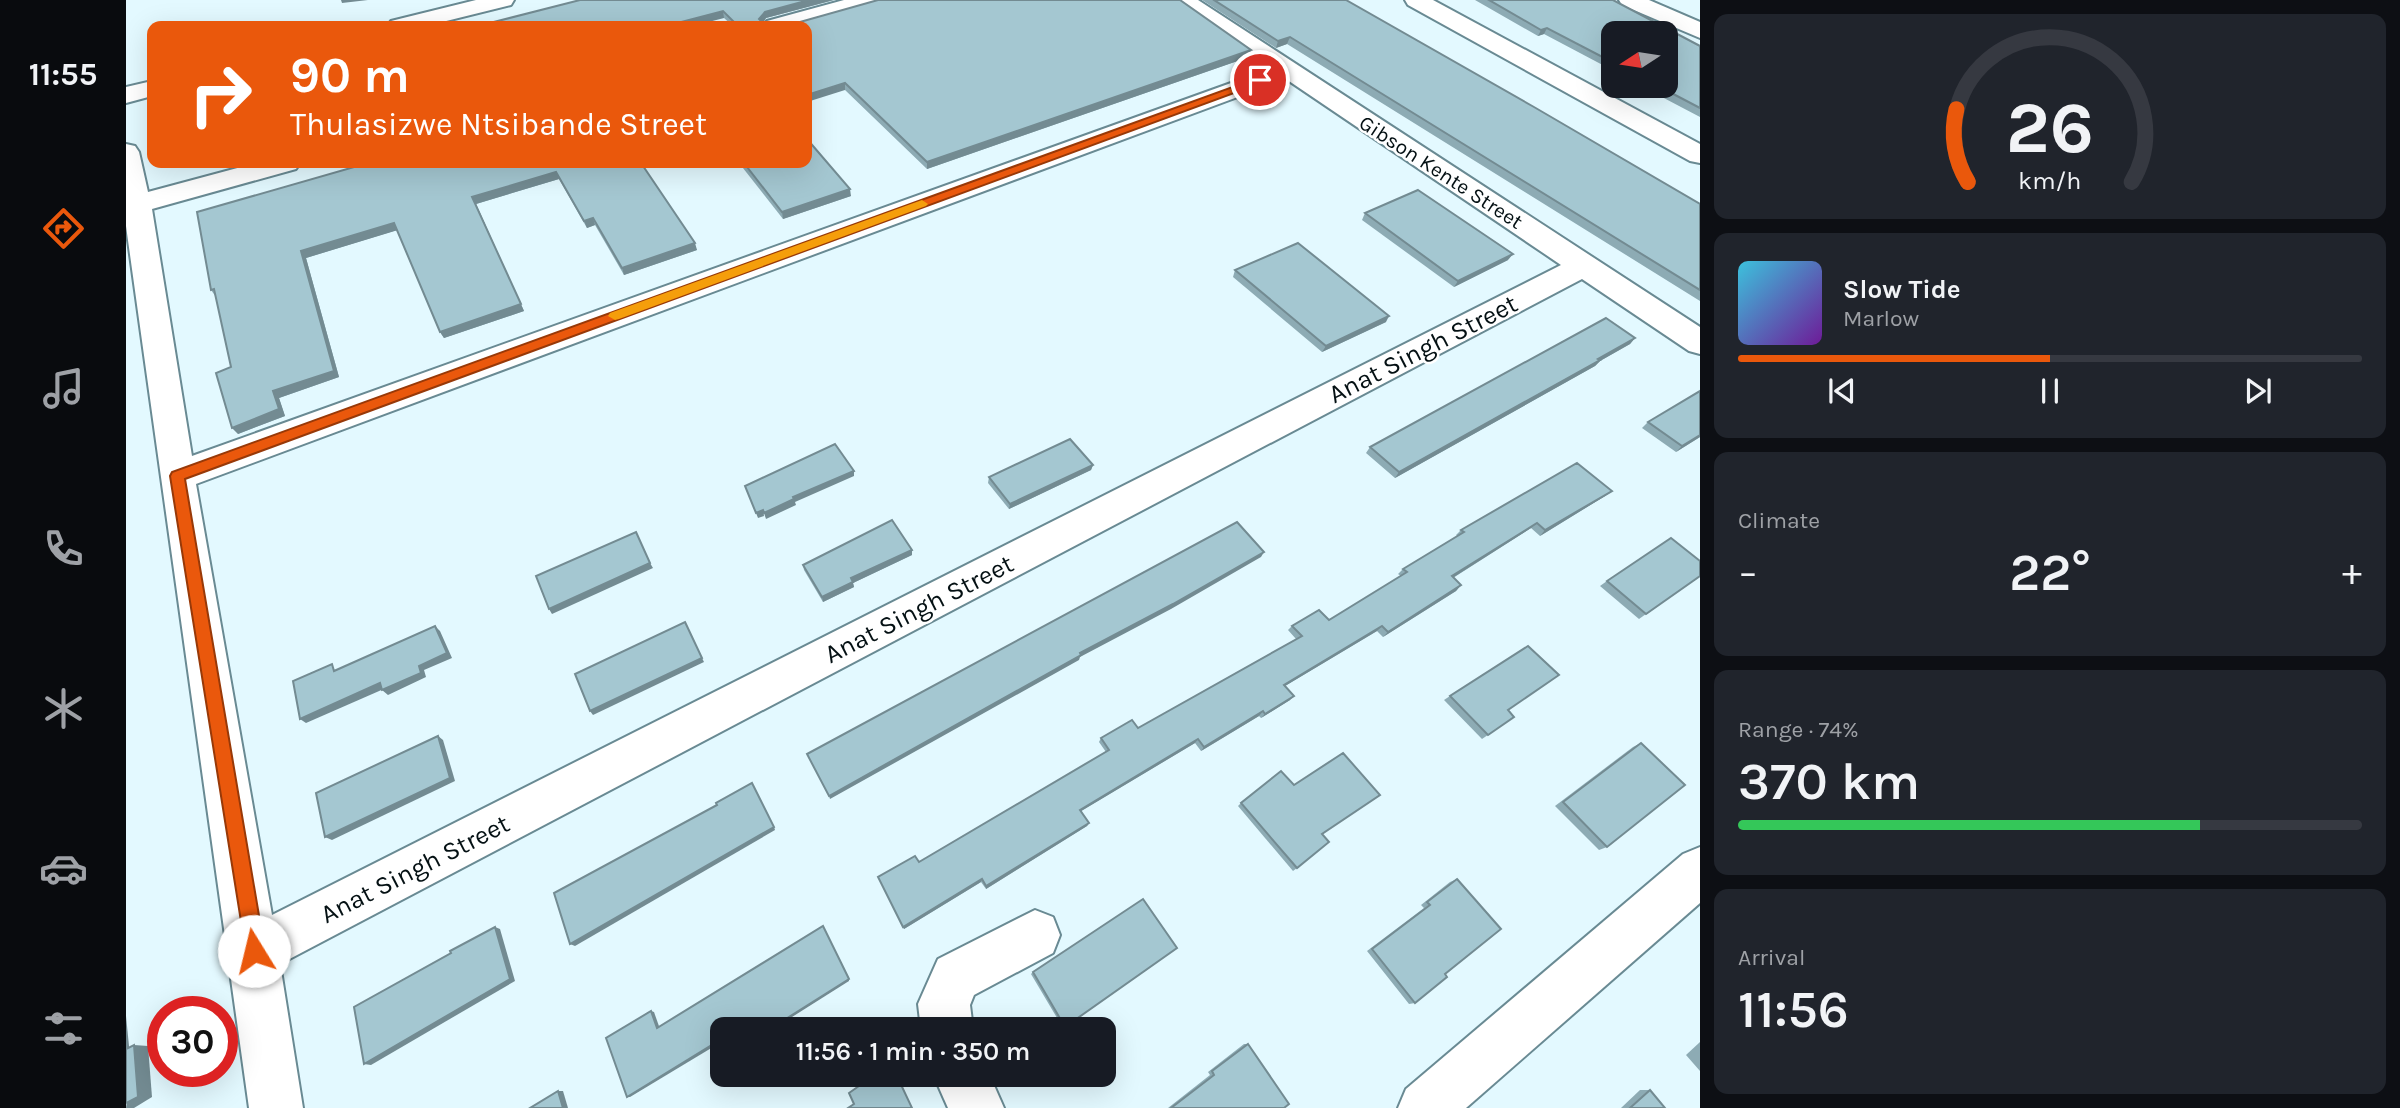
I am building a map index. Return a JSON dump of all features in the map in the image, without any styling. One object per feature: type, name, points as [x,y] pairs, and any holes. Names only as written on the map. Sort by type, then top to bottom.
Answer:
[{"type":"street","points":[[419,21],[503,0]]},
{"type":"street","points":[[793,21],[869,0]]},
{"type":"street","name":"Gibson Kente Street","points":[[1183,0],[1286,71],[1700,343]]},
{"type":"street","points":[[1416,0],[1700,155]]},
{"type":"street","points":[[1630,0],[1685,14],[1700,31]]},
{"type":"street","points":[[177,476],[1286,71]]},
{"type":"street","points":[[126,95],[147,89]]},
{"type":"street","points":[[126,152],[138,204],[177,476],[254,951],[276,1108]]},
{"type":"street","points":[[138,204],[268,168]]},
{"type":"street","name":"Anat Singh Street","points":[[254,951],[1583,266]]},
{"type":"street","points":[[1425,1108],[1700,871]]},
{"type":"street","points":[[946,1017],[944,1004],[957,977],[1035,935]]},
{"type":"street","points":[[966,1087],[977,1108]]},
{"type":"building","points":[[580,0],[809,0],[765,12],[759,19],[761,21],[733,21],[723,11],[685,21],[498,21]]},
{"type":"building","points":[[878,0],[1180,0],[1251,50],[927,162],[845,83],[812,93],[812,21],[804,21]]},
{"type":"building","points":[[1214,0],[1346,0],[1700,204],[1700,290],[1290,37],[1278,41]]},
{"type":"building","points":[[1489,0],[1613,0],[1653,21],[1601,21],[1601,56],[1547,28],[1541,30]]},
{"type":"building","points":[[1678,34],[1700,46],[1700,108],[1678,96]]},
{"type":"building","points":[[812,145],[850,189],[782,212],[748,168],[812,168]]},
{"type":"building","points":[[351,168],[644,168],[695,243],[622,268],[593,218],[584,221],[556,172],[472,197],[521,304],[440,332],[394,223],[301,251],[334,371],[273,391],[279,409],[232,428],[216,373],[231,367],[214,289],[211,290],[197,212]]},
{"type":"building","points":[[1418,190],[1513,254],[1458,281],[1365,213]]},
{"type":"building","points":[[1298,243],[1389,316],[1326,346],[1235,270]]},
{"type":"building","points":[[1606,318],[1635,338],[1399,472],[1370,447]]},
{"type":"building","points":[[1700,391],[1700,435],[1682,446],[1648,422]]},
{"type":"building","points":[[1070,439],[1093,465],[1010,504],[989,477]]},
{"type":"building","points":[[835,444],[854,471],[793,497],[794,499],[764,513],[763,510],[756,513],[745,486]]},
{"type":"building","points":[[1577,463],[1612,491],[1545,530],[1537,523],[1452,576],[1461,585],[1388,632],[1382,626],[1284,685],[1294,696],[1265,714],[1263,711],[1204,747],[1198,739],[1080,810],[1089,823],[986,886],[982,879],[903,927],[878,877],[915,856],[919,862],[1109,750],[1101,738],[1132,720],[1138,728],[1302,636],[1292,626],[1319,610],[1329,620],[1407,572],[1403,569],[1464,532],[1461,530]]},
{"type":"building","points":[[892,520],[912,550],[851,578],[853,582],[822,597],[803,565]]},
{"type":"building","points":[[1237,522],[1264,552],[829,796],[807,754]]},
{"type":"building","points":[[636,532],[650,563],[549,609],[536,576]]},
{"type":"building","points":[[1671,538],[1700,561],[1700,576],[1646,614],[1607,581]]},
{"type":"building","points":[[685,622],[702,658],[590,711],[575,674]]},
{"type":"building","points":[[435,626],[447,653],[419,666],[421,673],[382,690],[380,683],[300,719],[293,681],[332,664],[334,671]]},
{"type":"building","points":[[1528,646],[1559,675],[1508,710],[1514,717],[1488,735],[1450,696]]},
{"type":"building","points":[[438,736],[450,778],[325,837],[316,793]]},
{"type":"building","points":[[1641,743],[1685,785],[1607,847],[1563,802]]},
{"type":"building","points":[[1343,753],[1380,795],[1322,834],[1329,842],[1297,868],[1241,803],[1281,771],[1294,785]]},
{"type":"building","points":[[752,783],[774,827],[570,944],[554,893],[717,805],[716,803]]},
{"type":"building","points":[[1457,879],[1501,929],[1445,974],[1447,977],[1415,1003],[1372,949],[1430,905],[1427,902]]},
{"type":"building","points":[[1143,899],[1177,948],[1079,1017],[1059,1017],[1033,972]]},
{"type":"building","points":[[823,926],[849,979],[789,1017],[710,1017],[710,1046],[627,1097],[606,1038],[651,1011],[657,1028]]},
{"type":"building","points":[[495,927],[510,979],[364,1064],[354,1007]]},
{"type":"building","points":[[1248,1044],[1289,1104],[1284,1108],[1171,1108],[1214,1075],[1212,1071]]},
{"type":"building","points":[[134,1045],[138,1097],[126,1103],[126,1049]]},
{"type":"building","points":[[858,1087],[902,1087],[912,1108],[848,1108],[854,1104],[849,1093]]},
{"type":"building","points":[[1650,1090],[1665,1108],[1630,1108]]},
{"type":"building","points":[[558,1091],[563,1108],[530,1108]]},
{"type":"slow traffic","points":[[615,316],[922,204]]},
{"type":"route","points":[[254,951],[177,476],[1260,80]]}]
